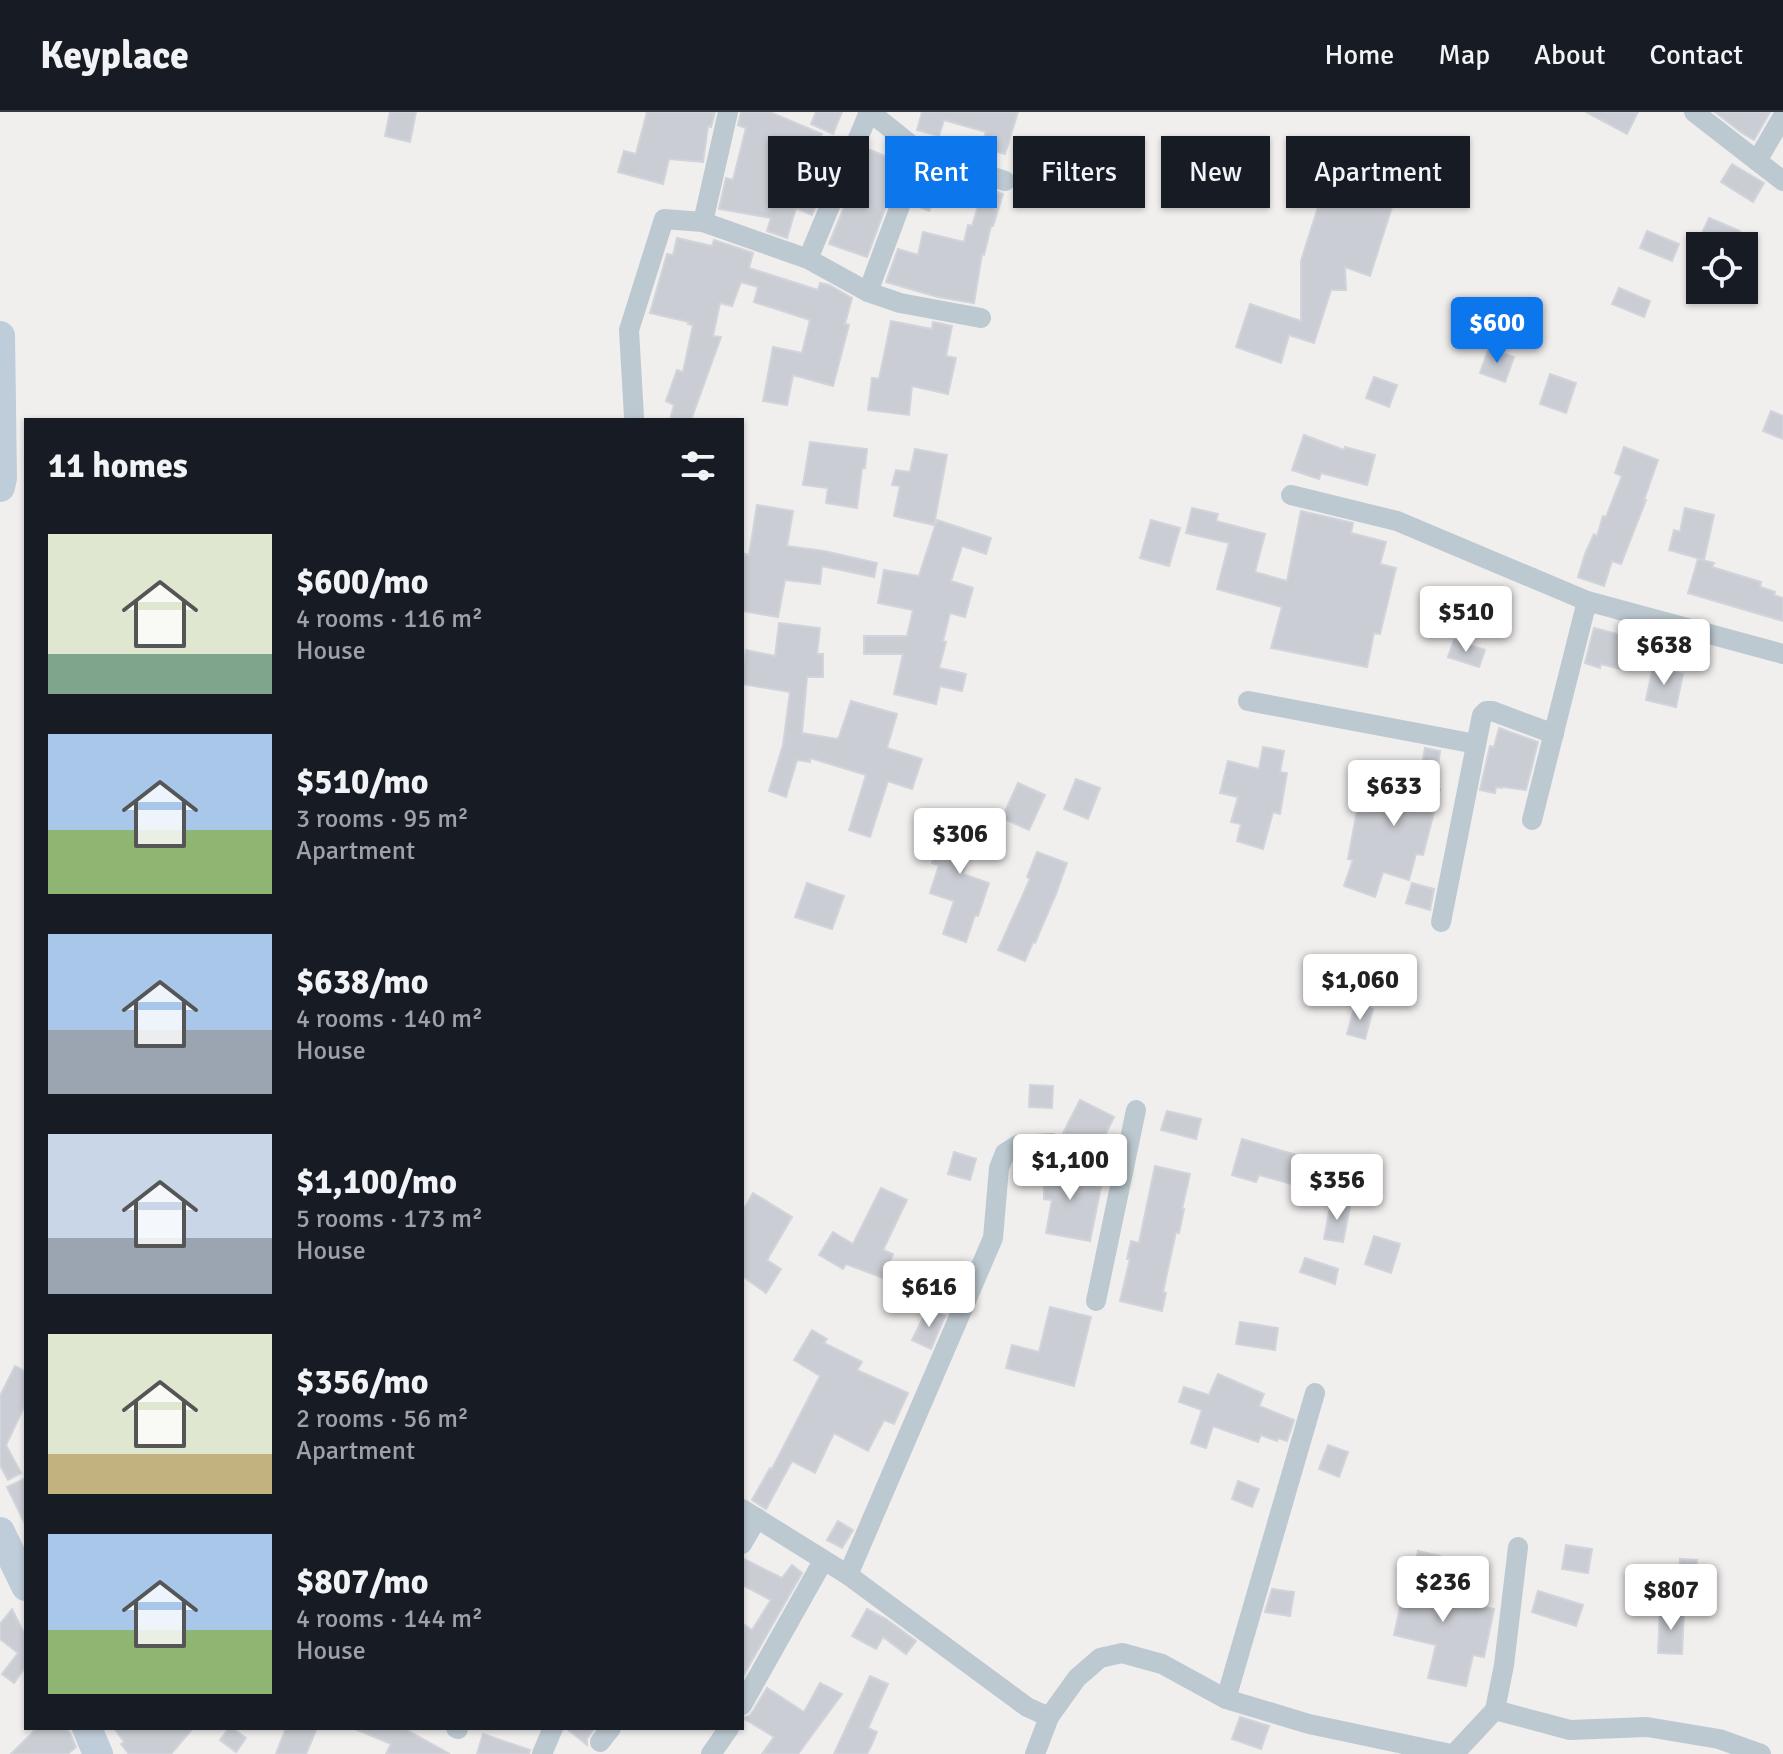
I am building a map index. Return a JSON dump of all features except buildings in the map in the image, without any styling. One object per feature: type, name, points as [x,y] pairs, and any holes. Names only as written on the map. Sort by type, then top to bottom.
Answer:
[{"type":"main road","points":[[0,336],[0,487]]},
{"type":"main road","points":[[0,1532],[24,1582]]},
{"type":"main road","points":[[88,1730],[98,1754]]},
{"type":"street","points":[[703,222],[728,112]]},
{"type":"street","points":[[808,259],[870,112],[900,136]]},
{"type":"street","points":[[1694,112],[1783,181]]},
{"type":"street","points":[[1757,161],[1783,116]]},
{"type":"street","points":[[997,178],[1005,181]]},
{"type":"street","points":[[868,292],[899,208]]},
{"type":"street","points":[[634,417],[629,330],[664,219],[703,222],[808,259],[868,292],[900,303],[981,318]]},
{"type":"street","points":[[1291,495],[1397,521],[1587,601],[1783,654]]},
{"type":"street","points":[[1532,820],[1587,601]]},
{"type":"street","points":[[1248,701],[1476,744]]},
{"type":"street","points":[[1441,922],[1482,715],[1492,711],[1554,734]]},
{"type":"street","points":[[1096,1301],[1136,1110]]},
{"type":"street","points":[[848,1575],[993,1238],[999,1168],[1005,1153],[1018,1145],[1052,1143],[1123,1172]]},
{"type":"street","points":[[1226,1699],[1315,1393]]},
{"type":"street","points":[[744,1535],[749,1513],[848,1575],[1027,1707],[1049,1717]]},
{"type":"street","points":[[1035,1754],[1049,1717],[1077,1678],[1100,1658],[1122,1653],[1162,1664],[1226,1699],[1309,1724],[1452,1754],[1495,1710],[1504,1665],[1518,1547]]},
{"type":"street","points":[[744,1701],[823,1561]]},
{"type":"street","points":[[1495,1710],[1570,1730],[1647,1727],[1719,1739],[1761,1754]]},
{"type":"street","points":[[542,1754],[552,1730]]},
{"type":"street","points":[[711,1754],[728,1730]]}]
